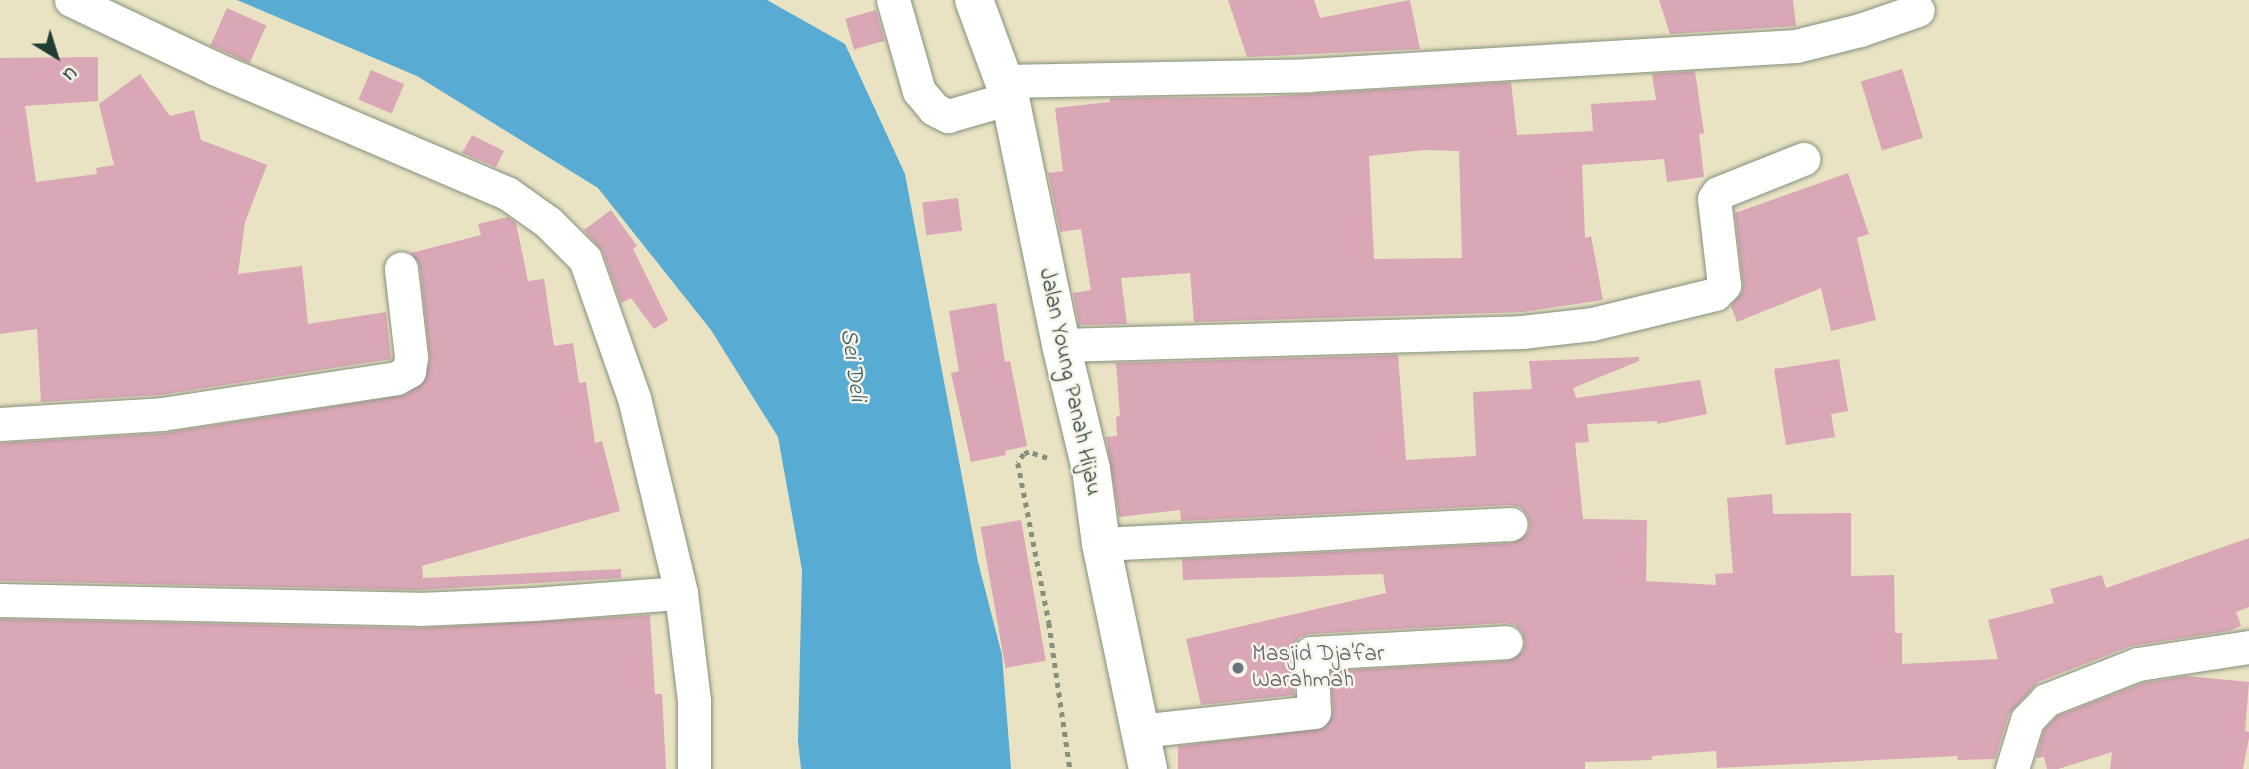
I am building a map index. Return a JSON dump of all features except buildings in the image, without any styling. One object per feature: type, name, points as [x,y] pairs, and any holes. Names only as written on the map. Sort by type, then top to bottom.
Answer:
[{"type":"street","points":[[71,0],[216,69],[507,193],[548,222],[585,259],[634,398],[681,593],[694,701],[694,769]]},
{"type":"street","points":[[893,0],[919,91],[934,109],[948,116],[1008,90],[1796,46],[1860,30],[1917,10]]},
{"type":"street","name":"Jalan Young Panah Hijau","points":[[974,0],[1008,90],[1061,345],[1091,469],[1101,544],[1147,769]]},
{"type":"street","points":[[1061,345],[1522,332],[1592,324],[1715,294],[1724,285],[1714,199],[1718,193],[1802,159]]},
{"type":"street","points":[[0,424],[162,414],[396,377],[409,371],[411,357],[401,269]]},
{"type":"street","points":[[1101,544],[1511,524]]},
{"type":"street","points":[[0,600],[419,608],[533,604],[681,593]]},
{"type":"street","points":[[1139,732],[1314,712],[1311,653],[1506,642]]},
{"type":"street","points":[[2012,769],[2026,720],[2046,700],[2138,664],[2249,647]]},
{"type":"path","points":[[1070,769],[1049,623],[1018,463],[1028,452],[1091,469]]},
{"type":"water","name":"Sei Deli","points":[[237,0],[767,0],[845,44],[905,174],[978,562],[1002,655],[1011,769],[801,769],[798,741],[802,570],[778,437],[711,330],[598,188],[417,76]]},
{"type":"place","name":"Masjid Dja'far Warahmah","points":[[1238,668]]}]
